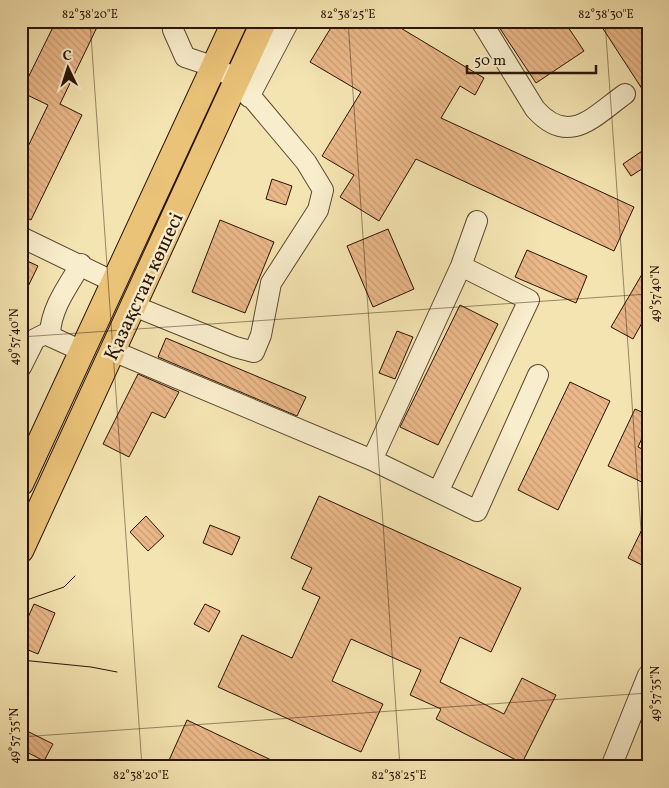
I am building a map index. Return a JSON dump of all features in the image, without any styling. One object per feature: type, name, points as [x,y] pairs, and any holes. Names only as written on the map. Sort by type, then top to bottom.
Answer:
[{"type":"main road","name":"Қазақстан көшесі","points":[[21,483],[235,21]]},
{"type":"main road","name":"Қазақстан көшесі","points":[[21,550],[27,521],[243,89],[264,21]]},
{"type":"main road","points":[[114,282],[134,306]]},
{"type":"street","points":[[134,306],[235,348],[254,352],[261,335],[271,283],[286,256],[318,210],[323,190],[306,162],[243,89],[214,67],[184,57],[173,30],[172,21]]},
{"type":"street","points":[[243,89],[289,21]]},
{"type":"street","points":[[481,21],[535,109],[545,120],[556,126],[570,129],[583,125],[625,94]]},
{"type":"street","points":[[372,460],[461,266],[477,221]]},
{"type":"street","points":[[21,237],[81,264],[114,282]]},
{"type":"street","points":[[50,334],[51,321],[58,305],[81,264]]},
{"type":"street","points":[[438,492],[529,300],[461,266]]},
{"type":"street","points":[[21,367],[35,339],[45,334],[50,334],[82,351]]},
{"type":"street","points":[[113,351],[372,460],[477,511],[538,375]]},
{"type":"street","points":[[611,767],[648,675]]},
{"type":"building","points":[[56,21],[100,21],[60,104],[82,115],[31,220],[21,215],[21,161],[48,105],[21,92]]},
{"type":"building","points":[[335,21],[389,21],[484,78],[475,95],[460,86],[441,118],[634,207],[614,251],[416,159],[379,221],[340,197],[354,175],[322,156],[361,92],[310,62]]},
{"type":"building","points":[[495,21],[564,21],[584,51],[536,83]]},
{"type":"building","points":[[598,21],[648,21],[648,98]]},
{"type":"building","points":[[648,147],[648,165],[631,176],[623,164]]},
{"type":"building","points":[[272,179],[292,186],[286,205],[266,199]]},
{"type":"building","points":[[220,220],[274,242],[245,313],[192,292]]},
{"type":"building","points":[[388,229],[414,289],[373,307],[347,246]]},
{"type":"building","points":[[527,250],[587,276],[576,303],[515,277]]},
{"type":"building","points":[[21,258],[38,266],[21,301]]},
{"type":"building","points":[[648,264],[648,312],[633,339],[611,327]]},
{"type":"building","points":[[460,305],[498,324],[438,445],[400,427]]},
{"type":"building","points":[[397,331],[413,337],[395,379],[379,373]]},
{"type":"building","points":[[166,338],[306,397],[297,416],[158,357]]},
{"type":"building","points":[[138,374],[179,392],[165,418],[152,412],[129,457],[103,444]]},
{"type":"building","points":[[570,382],[610,401],[558,510],[518,490]]},
{"type":"building","points":[[635,409],[648,415],[648,425],[638,447],[648,452],[648,485],[608,466]]},
{"type":"building","points":[[319,496],[521,588],[491,652],[460,637],[440,682],[504,714],[522,678],[556,695],[522,763],[436,719],[441,709],[410,695],[421,670],[351,639],[332,681],[383,704],[361,752],[218,687],[242,635],[292,658],[320,597],[302,589],[312,568],[291,558]]},
{"type":"building","points":[[146,516],[164,536],[148,551],[130,532]]},
{"type":"building","points":[[648,517],[648,568],[628,558]]},
{"type":"building","points":[[210,525],[240,537],[232,555],[203,543]]},
{"type":"building","points":[[34,604],[55,613],[38,654],[21,647],[21,633]]},
{"type":"building","points":[[205,604],[220,611],[209,632],[194,624]]},
{"type":"building","points":[[187,720],[286,767],[166,767]]},
{"type":"building","points":[[25,730],[53,744],[44,761],[21,749],[21,738]]},
{"type":"tram line","points":[[21,602],[64,587],[75,576]]},
{"type":"tram line","points":[[21,660],[91,667],[117,672]]}]
